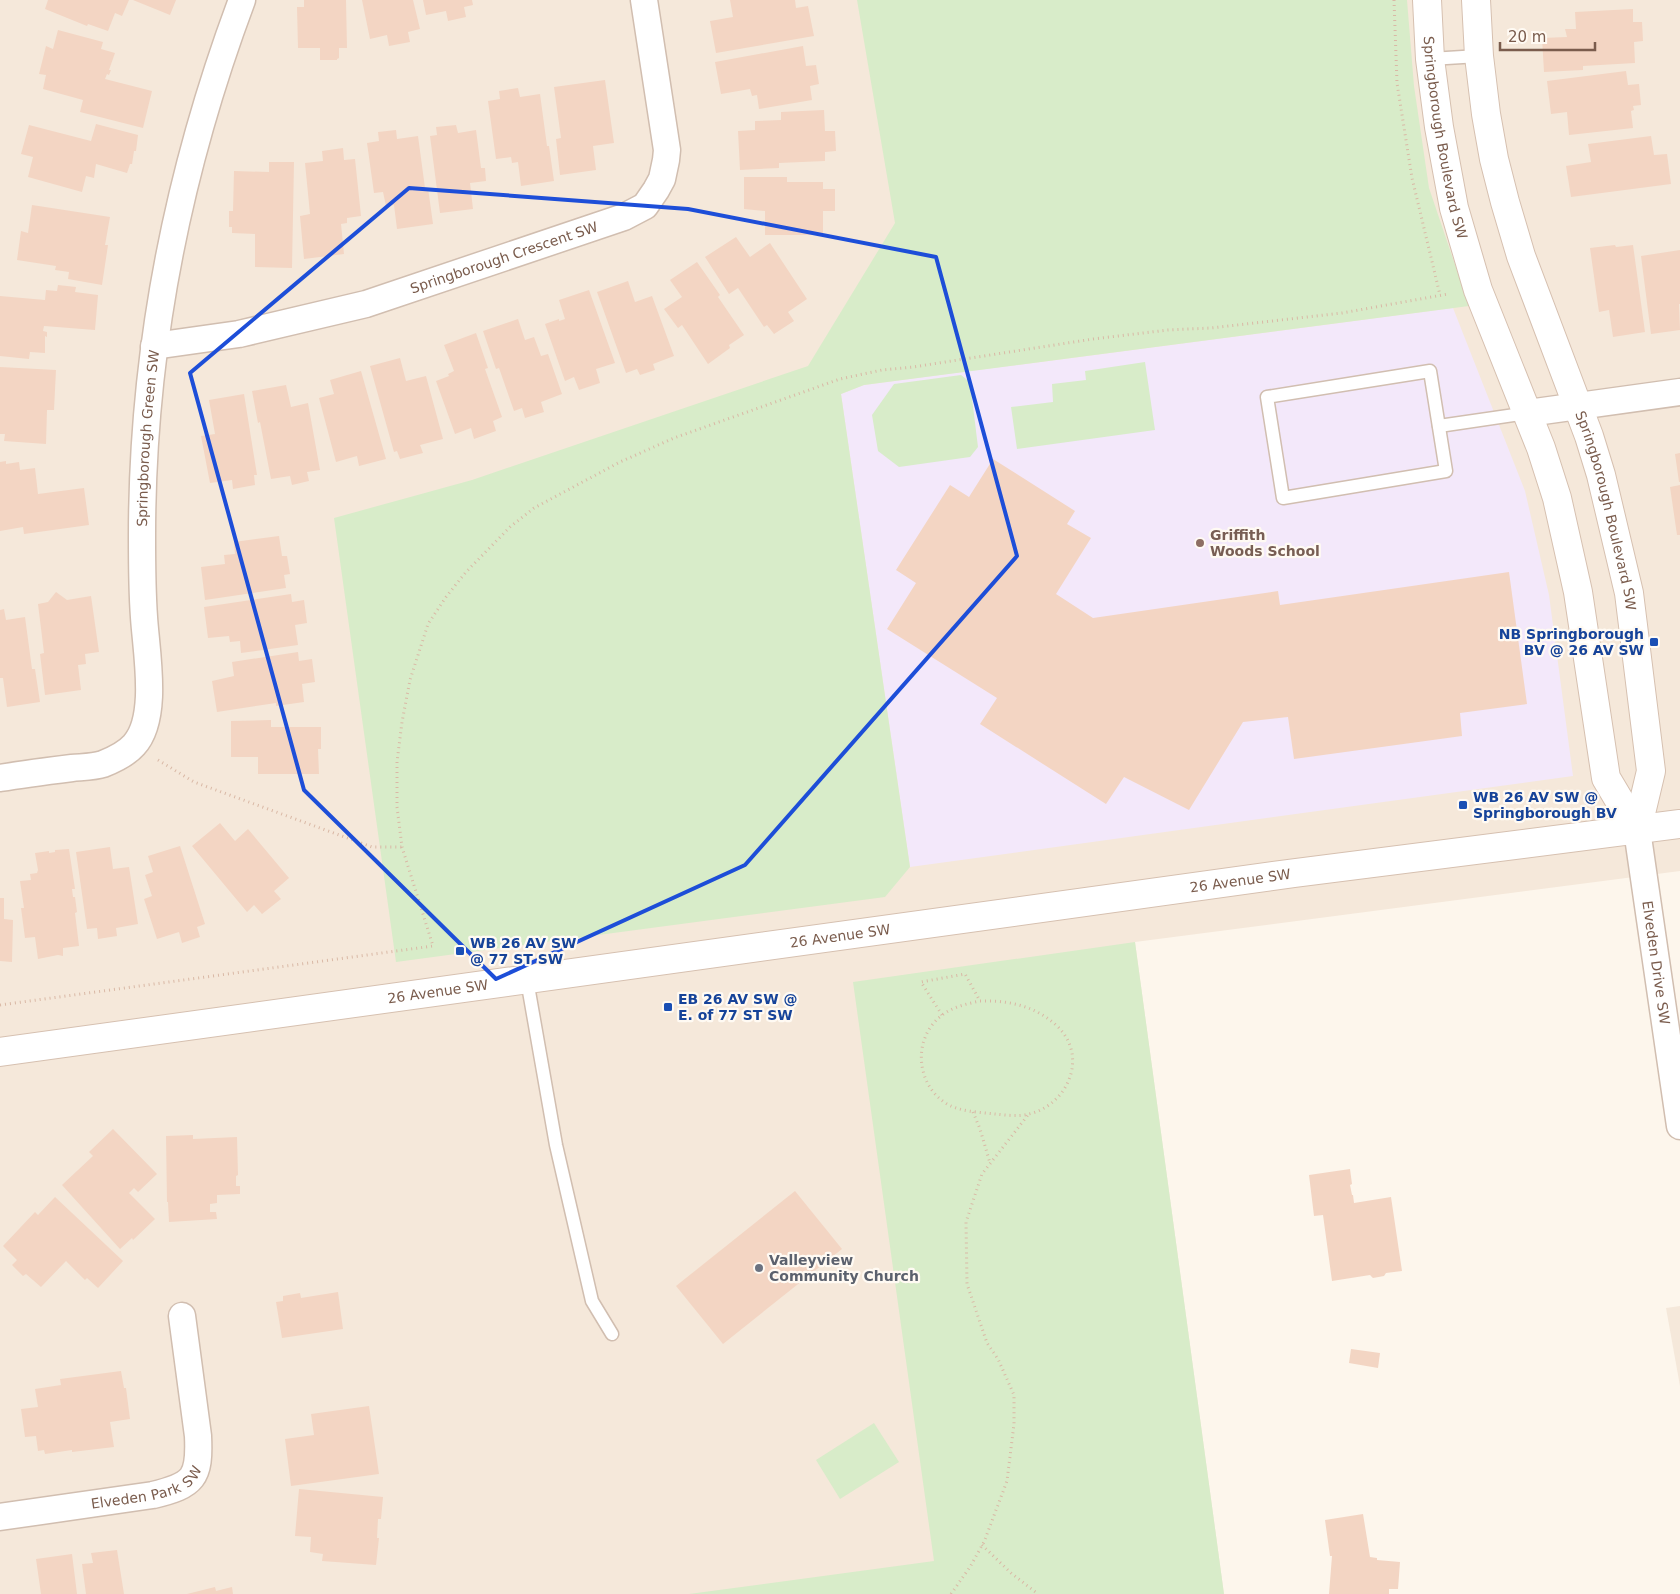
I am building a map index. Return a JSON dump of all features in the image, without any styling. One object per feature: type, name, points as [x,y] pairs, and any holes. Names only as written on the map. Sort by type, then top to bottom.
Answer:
[{"type":"street","name":"Springborough Green SW","points":[[135,744],[145,725],[150,691],[143,615],[142,493],[146,411],[154,346],[180,202],[201,121],[242,0]]},
{"type":"street","name":"Springborough Crescent SW","points":[[154,346],[239,334],[366,304],[624,217],[645,206],[662,179],[666,150],[644,0]]},
{"type":"street","name":"Springborough Boulevard SW","points":[[1426,0],[1430,60],[1439,127],[1454,208],[1478,290],[1528,413],[1557,498],[1578,592],[1606,778],[1637,830]]},
{"type":"street","name":"Springborough Boulevard SW","points":[[1476,0],[1479,56],[1486,114],[1494,159],[1505,202],[1521,256],[1589,436],[1601,475],[1629,593],[1652,771],[1637,830]]},
{"type":"street","points":[[1528,413],[1680,392]]},
{"type":"street","points":[[0,778],[102,764],[124,753],[135,744]]},
{"type":"street","name":"26 Avenue SW","points":[[0,1052],[1296,873],[1680,824]]},
{"type":"street","name":"Elveden Drive SW","points":[[1637,830],[1680,1126]]},
{"type":"street","name":"Elveden Park SW","points":[[0,1517],[153,1495],[176,1489],[188,1483],[196,1471],[199,1454],[182,1316]]},
{"type":"lane","points":[[1430,60],[1479,56]]},
{"type":"lane","points":[[1430,371],[1439,426],[1446,471],[1283,498],[1268,397],[1430,371]]},
{"type":"lane","points":[[1439,426],[1528,413]]},
{"type":"lane","points":[[527,980],[556,1145],[592,1301],[612,1334]]},
{"type":"path","points":[[0,1005],[433,946],[402,848],[397,807],[397,762],[402,722],[410,680],[428,624],[466,572],[510,527],[534,508],[620,462],[674,438],[763,405],[840,379],[882,370],[1149,332],[1211,328],[1342,314],[1478,290]]},
{"type":"path","points":[[135,744],[194,782],[372,847],[402,848]]},
{"type":"path","points":[[942,1015],[921,982],[965,974],[980,1001]]},
{"type":"path","points":[[951,1594],[970,1567],[982,1545],[1007,1481],[1014,1424],[1014,1395],[998,1359],[987,1343],[967,1284],[966,1222],[982,1174],[1028,1115],[1052,1104],[1062,1095],[1069,1083],[1073,1058],[1070,1046],[1058,1026],[1045,1016],[1014,1003],[980,1001],[961,1005],[942,1015],[925,1036],[922,1048],[923,1074],[929,1086],[942,1100],[959,1110],[1028,1115]]},
{"type":"path","points":[[972,1112],[980,1129],[990,1164]]},
{"type":"path","points":[[982,1545],[1011,1573],[1038,1594]]},
{"type":"highlighted area","points":[[409,188],[688,209],[936,257],[1017,556],[745,865],[496,979],[304,790],[190,373]]},
{"type":"shaded area","points":[[0,0],[1680,0],[1680,871],[1135,942],[1224,1594],[0,1594]]},
{"type":"shaded area","name":"Griffith Woods School","points":[[1453,308],[1525,491],[1549,595],[1573,776],[910,867],[841,394],[864,385]]},
{"type":"shaded area","points":[[1680,1306],[1680,1386],[1666,1308]]},
{"type":"green space","points":[[857,0],[1407,0],[1414,86],[1429,188],[1469,306],[864,385],[841,394],[910,867],[885,897],[396,962],[334,518],[472,480],[808,366],[895,223]]},
{"type":"green space","points":[[1145,362],[1155,430],[1017,449],[1011,407],[1053,402],[1052,384],[1086,380],[1085,371]]},
{"type":"green space","points":[[961,375],[970,382],[978,447],[970,457],[899,467],[878,451],[872,415],[894,384]]},
{"type":"green space","points":[[1135,942],[1224,1594],[689,1594],[934,1561],[853,982]]},
{"type":"green space","points":[[874,1423],[899,1462],[840,1499],[816,1460]]},
{"type":"building","points":[[48,0],[129,0],[122,16],[115,13],[108,31],[88,24],[87,26],[45,9]]},
{"type":"building","points":[[133,0],[176,0],[170,15]]},
{"type":"building","points":[[304,0],[346,0],[347,48],[339,48],[339,58],[337,60],[320,60],[320,48],[298,48],[297,7],[304,7]]},
{"type":"building","points":[[362,0],[413,0],[420,29],[408,32],[410,42],[389,46],[387,35],[370,39]]},
{"type":"building","points":[[423,0],[472,0],[473,5],[464,7],[466,17],[448,21],[446,11],[426,15]]},
{"type":"building","points":[[730,0],[795,0],[796,8],[808,6],[814,36],[716,53],[710,21],[733,17]]},
{"type":"building","points":[[1633,9],[1633,22],[1642,22],[1643,41],[1634,42],[1635,63],[1583,66],[1583,70],[1544,72],[1542,38],[1567,37],[1565,29],[1576,29],[1575,12]]},
{"type":"building","points":[[58,30],[103,42],[101,49],[115,53],[109,70],[111,70],[105,79],[152,91],[143,128],[80,112],[83,100],[43,89],[46,75],[39,74],[46,46],[53,49]]},
{"type":"building","points":[[803,46],[806,66],[816,65],[819,84],[810,86],[812,100],[759,109],[757,95],[752,96],[750,89],[721,94],[715,62]]},
{"type":"building","points":[[1626,71],[1628,85],[1639,84],[1641,105],[1633,106],[1634,110],[1631,111],[1633,128],[1569,135],[1567,112],[1551,114],[1547,81]]},
{"type":"building","points":[[605,80],[614,143],[593,146],[596,170],[560,175],[556,139],[561,138],[554,87]]},
{"type":"building","points":[[518,88],[520,97],[540,94],[554,181],[521,186],[518,162],[512,163],[511,157],[496,159],[488,101],[500,99],[499,91]]},
{"type":"building","points":[[824,110],[825,131],[835,131],[836,151],[825,152],[825,161],[779,163],[779,168],[740,170],[738,131],[755,130],[755,121],[781,120],[781,112]]},
{"type":"building","points":[[96,124],[138,135],[136,151],[134,151],[132,164],[130,164],[127,173],[96,164],[94,178],[86,176],[82,192],[28,177],[33,157],[21,154],[29,125],[91,141]]},
{"type":"building","points":[[456,125],[458,133],[476,130],[481,168],[485,168],[486,181],[470,183],[473,209],[440,213],[430,136],[437,135],[436,127]]},
{"type":"building","points":[[396,130],[397,139],[418,136],[425,188],[428,188],[433,224],[397,229],[394,205],[386,206],[383,192],[374,193],[367,143],[379,141],[378,132]]},
{"type":"building","points":[[1651,136],[1654,155],[1667,154],[1671,184],[1571,197],[1566,166],[1591,162],[1588,144]]},
{"type":"building","points":[[343,148],[344,160],[355,159],[361,216],[347,218],[347,223],[341,224],[344,254],[304,259],[300,216],[310,214],[305,163],[323,161],[322,151]]},
{"type":"building","points":[[269,162],[294,162],[292,268],[255,267],[255,234],[232,233],[232,227],[229,227],[229,211],[233,211],[234,171],[269,172]]},
{"type":"building","points":[[744,177],[787,177],[787,182],[823,182],[823,189],[835,189],[835,211],[823,211],[823,235],[765,235],[765,211],[744,209]]},
{"type":"building","points":[[32,205],[110,217],[105,245],[108,245],[102,285],[68,279],[69,272],[55,270],[56,266],[17,260],[21,231],[28,233]]},
{"type":"building","points":[[736,237],[750,257],[770,243],[807,299],[788,312],[794,321],[774,334],[767,325],[764,327],[738,288],[729,294],[705,257]]},
{"type":"building","points":[[1615,245],[1616,247],[1633,245],[1645,332],[1613,337],[1609,310],[1599,312],[1590,248]]},
{"type":"building","points":[[1680,250],[1680,330],[1651,334],[1641,256]]},
{"type":"building","points":[[697,262],[744,335],[729,345],[730,348],[708,364],[682,325],[678,328],[664,309],[682,297],[670,280]]},
{"type":"building","points":[[628,281],[635,302],[652,296],[674,356],[653,364],[655,370],[640,375],[637,369],[626,373],[597,292]]},
{"type":"building","points":[[58,285],[76,287],[75,292],[98,295],[95,330],[44,326],[43,331],[47,332],[47,337],[45,336],[45,353],[30,352],[29,359],[0,356],[0,296],[45,300],[46,290],[57,291]]},
{"type":"building","points":[[589,290],[615,363],[596,369],[600,383],[579,390],[574,377],[565,381],[545,324],[565,319],[559,300]]},
{"type":"building","points":[[518,319],[525,340],[534,337],[541,356],[548,354],[562,394],[541,402],[544,412],[525,418],[522,408],[514,411],[499,368],[496,369],[483,331]]},
{"type":"building","points":[[476,333],[488,368],[485,369],[502,417],[493,421],[496,431],[474,439],[471,428],[455,434],[436,381],[449,376],[448,374],[454,371],[444,345]]},
{"type":"building","points":[[400,358],[406,381],[426,376],[443,439],[420,445],[423,453],[400,459],[397,451],[394,452],[370,366]]},
{"type":"building","points":[[0,367],[56,370],[54,410],[47,410],[46,444],[4,441],[5,434],[0,434]]},
{"type":"building","points":[[361,371],[386,459],[359,466],[357,456],[336,462],[319,398],[334,394],[330,380]]},
{"type":"building","points":[[286,385],[291,407],[308,403],[320,470],[307,472],[309,481],[292,485],[290,476],[271,479],[252,391]]},
{"type":"building","points":[[244,394],[257,475],[254,475],[255,485],[233,489],[232,480],[210,483],[201,436],[215,434],[209,400]]},
{"type":"building","points":[[1680,453],[1680,482],[1679,482],[1675,454]]},
{"type":"building","points":[[993,459],[1075,511],[1067,524],[1091,538],[1056,594],[1093,618],[1278,591],[1280,605],[1509,572],[1527,704],[1460,713],[1462,736],[1294,759],[1288,717],[1243,722],[1189,810],[1124,777],[1106,804],[980,724],[997,698],[887,629],[916,583],[896,570],[950,485],[969,497]]},
{"type":"building","points":[[6,461],[6,464],[19,462],[20,470],[35,468],[38,494],[84,488],[89,525],[24,534],[23,527],[0,531],[0,462]]},
{"type":"building","points":[[1680,485],[1680,535],[1677,535],[1670,487]]},
{"type":"building","points":[[279,536],[282,556],[287,556],[290,574],[284,575],[286,588],[205,600],[201,567],[225,564],[224,555],[235,554],[234,542]]},
{"type":"building","points":[[56,592],[67,600],[91,596],[99,652],[85,654],[86,664],[78,665],[81,690],[45,695],[40,654],[44,653],[38,604],[48,602]]},
{"type":"building","points":[[291,594],[292,602],[304,600],[307,623],[295,625],[298,645],[241,653],[240,641],[230,642],[229,636],[208,638],[204,607]]},
{"type":"building","points":[[4,609],[6,620],[25,617],[32,669],[35,669],[40,702],[7,707],[3,678],[0,678],[0,610]]},
{"type":"building","points":[[298,652],[299,661],[312,659],[315,682],[302,684],[304,702],[276,706],[276,703],[217,712],[212,681],[234,676],[232,662]]},
{"type":"building","points":[[271,720],[271,727],[321,727],[321,749],[318,749],[319,774],[258,774],[258,757],[231,757],[231,721]]},
{"type":"building","points":[[220,823],[235,841],[248,829],[289,878],[274,891],[281,899],[262,914],[254,905],[247,912],[192,846]]},
{"type":"building","points":[[180,846],[205,924],[197,927],[200,937],[182,943],[179,932],[157,939],[144,899],[152,896],[145,875],[153,872],[148,856]]},
{"type":"building","points":[[110,847],[113,869],[129,867],[138,924],[116,928],[117,936],[98,939],[97,928],[87,929],[76,852]]},
{"type":"building","points":[[69,849],[75,889],[72,889],[77,912],[75,913],[79,946],[63,948],[63,956],[58,955],[38,959],[35,937],[25,938],[21,908],[24,908],[20,881],[31,880],[30,874],[37,873],[35,853],[49,851],[49,853],[55,852],[55,850]]},
{"type":"building","points":[[0,898],[4,898],[4,919],[13,920],[12,962],[0,961]]},
{"type":"building","points":[[113,1129],[157,1174],[138,1192],[134,1188],[129,1193],[155,1219],[133,1240],[132,1238],[120,1249],[62,1185],[93,1156],[89,1152]]},
{"type":"building","points":[[193,1135],[193,1139],[237,1137],[238,1175],[236,1176],[236,1186],[240,1186],[240,1194],[217,1195],[217,1203],[210,1204],[210,1212],[216,1212],[217,1219],[169,1222],[166,1136]]},
{"type":"building","points":[[1350,1169],[1352,1184],[1350,1185],[1354,1203],[1391,1197],[1402,1271],[1386,1273],[1384,1276],[1373,1278],[1370,1275],[1332,1281],[1323,1215],[1314,1216],[1309,1175]]},
{"type":"building","name":"Valleyview Community Church","points":[[795,1191],[842,1249],[723,1344],[676,1286]]},
{"type":"building","points":[[55,1197],[123,1261],[98,1288],[87,1278],[85,1280],[66,1261],[41,1287],[26,1274],[23,1276],[12,1265],[17,1260],[3,1246],[35,1212],[38,1215]]},
{"type":"building","points":[[338,1292],[343,1329],[282,1338],[276,1302],[283,1301],[283,1296],[300,1293],[301,1298]]},
{"type":"building","points":[[1351,1349],[1380,1353],[1378,1368],[1349,1363]]},
{"type":"building","points":[[121,1371],[124,1388],[126,1388],[130,1419],[110,1422],[114,1447],[45,1454],[44,1450],[38,1451],[36,1436],[25,1437],[21,1409],[38,1407],[35,1389],[61,1385],[60,1379]]},
{"type":"building","points":[[369,1406],[379,1474],[291,1486],[285,1439],[314,1435],[311,1414]]},
{"type":"building","points":[[299,1489],[383,1497],[381,1519],[378,1519],[377,1538],[379,1538],[376,1565],[322,1561],[323,1554],[310,1552],[311,1537],[295,1536]]},
{"type":"building","points":[[1363,1514],[1370,1557],[1377,1558],[1377,1560],[1400,1562],[1398,1589],[1389,1589],[1389,1594],[1329,1594],[1332,1556],[1330,1556],[1325,1520]]},
{"type":"building","points":[[117,1550],[124,1594],[86,1594],[82,1564],[93,1563],[91,1553]]},
{"type":"building","points":[[72,1554],[77,1594],[41,1594],[36,1559]]},
{"type":"building","points":[[215,1587],[216,1591],[232,1587],[233,1594],[187,1594]]},
{"type":"place","name":"Griffith Woods School","points":[[1200,543]]},
{"type":"place","name":"NB Springborough BV @ 26 AV SW","points":[[1654,642]]},
{"type":"place","name":"WB 26 AV SW @ Springborough BV","points":[[1463,805]]},
{"type":"place","name":"WB 26 AV SW @ 77 ST SW","points":[[460,951]]},
{"type":"place","name":"EB 26 AV SW @ E. of 77 ST SW","points":[[668,1007]]},
{"type":"place","name":"Valleyview Community Church","points":[[759,1268]]}]
